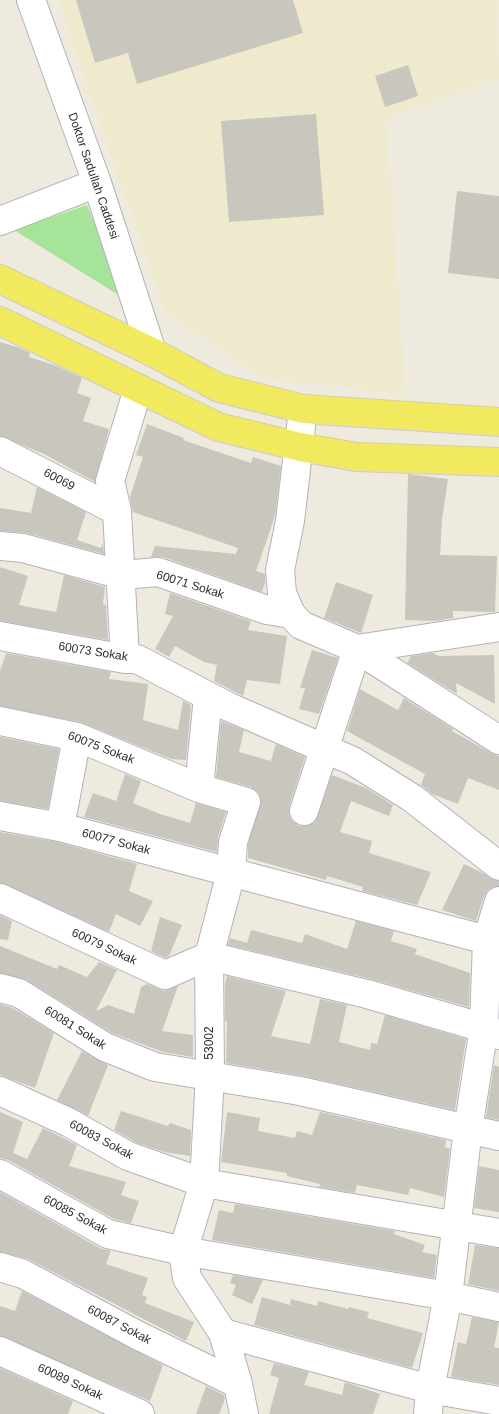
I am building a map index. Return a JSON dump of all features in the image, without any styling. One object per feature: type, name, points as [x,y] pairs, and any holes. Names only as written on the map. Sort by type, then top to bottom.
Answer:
[{"type":"main road","points":[[0,280],[152,352],[219,388],[302,409],[499,422]]},
{"type":"main road","points":[[0,321],[218,427],[300,447],[356,457],[499,462]]},
{"type":"street","name":"Doktor Sadullah Caddesi","points":[[31,0],[97,183],[152,352]]},
{"type":"street","points":[[0,221],[97,183]]},
{"type":"street","points":[[125,659],[122,575],[117,511],[110,481],[138,389]]},
{"type":"street","points":[[302,409],[300,447],[290,521],[280,570],[282,593],[291,614],[300,625],[357,649],[499,740]]},
{"type":"street","name":"60069","points":[[0,451],[117,511]]},
{"type":"street","name":"60071 Sokak","points":[[0,546],[24,548],[122,575],[158,572],[268,610],[291,614]]},
{"type":"street","points":[[357,649],[499,627]]},
{"type":"street","name":"60073 Sokak","points":[[0,636],[125,659],[137,658],[208,696],[353,761],[412,798],[499,866]]},
{"type":"street","points":[[304,811],[323,748],[357,649]]},
{"type":"street","points":[[198,788],[208,696]]},
{"type":"street","name":"60075 Sokak","points":[[0,721],[78,737],[198,788]]},
{"type":"street","points":[[60,827],[78,737]]},
{"type":"street","name":"53002","points":[[198,788],[246,802],[233,842],[231,873],[209,956],[210,1075],[204,1183],[183,1250],[187,1278],[223,1333],[238,1384],[244,1414]]},
{"type":"street","name":"60077 Sokak","points":[[0,816],[60,827],[487,940]]},
{"type":"street","name":"60079 Sokak","points":[[0,898],[165,975],[209,956]]},
{"type":"street","points":[[429,1402],[448,1296],[468,1129],[492,1031],[487,940],[499,901]]},
{"type":"street","points":[[209,956],[367,994],[492,1031]]},
{"type":"street","name":"60081 Sokak","points":[[0,988],[19,993],[105,1047],[155,1067],[300,1091],[499,1136]]},
{"type":"street","name":"60083 Sokak","points":[[0,1091],[68,1122],[128,1156],[204,1183],[499,1233]]},
{"type":"street","name":"60085 Sokak","points":[[0,1174],[108,1234],[183,1250],[448,1296],[499,1307]]},
{"type":"street","name":"60087 Sokak","points":[[0,1267],[23,1274],[139,1336],[238,1384]]},
{"type":"street","points":[[223,1333],[429,1402],[499,1401]]},
{"type":"street","name":"60089 Sokak","points":[[0,1351],[140,1414]]},
{"type":"shaded area","points":[[58,0],[498,0],[499,78],[386,119],[406,394],[262,379],[165,312]]},
{"type":"green space","points":[[87,205],[125,299],[14,230]]},
{"type":"building","points":[[76,0],[293,0],[303,33],[137,84],[128,53],[95,63]]},
{"type":"building","points":[[408,65],[418,96],[385,107],[375,76]]},
{"type":"building","points":[[316,114],[324,215],[229,222],[221,121]]},
{"type":"building","points":[[457,191],[499,196],[499,279],[448,273]]},
{"type":"building","points":[[0,342],[20,348],[30,353],[29,357],[57,366],[82,378],[77,393],[91,398],[83,421],[109,429],[95,482],[44,454],[0,436]]},
{"type":"building","points":[[147,424],[184,438],[183,440],[251,463],[253,457],[281,466],[275,516],[256,571],[265,574],[262,592],[163,557],[151,557],[155,546],[236,554],[238,548],[133,512],[130,497],[143,457],[136,455]]},
{"type":"building","points":[[408,474],[448,479],[442,519],[440,555],[497,556],[495,612],[453,611],[453,618],[435,621],[405,620]]},
{"type":"building","points":[[37,487],[86,512],[77,540],[101,548],[103,543],[104,554],[27,533],[0,531],[0,508],[31,513]]},
{"type":"building","points":[[0,567],[28,576],[19,605],[56,612],[64,575],[105,587],[103,604],[106,605],[108,640],[0,621]]},
{"type":"building","points":[[336,582],[373,595],[361,633],[324,618]]},
{"type":"building","points":[[170,593],[251,621],[248,630],[287,636],[280,684],[247,680],[243,696],[214,681],[217,665],[204,662],[175,646],[169,657],[155,649],[173,616],[165,614]]},
{"type":"building","points":[[312,650],[338,658],[319,714],[299,709],[305,688],[300,688]]},
{"type":"building","points":[[6,653],[111,672],[109,679],[148,684],[143,720],[178,730],[183,701],[191,705],[186,760],[171,759],[80,722],[0,706],[0,671]]},
{"type":"building","points":[[433,653],[439,656],[494,655],[495,704],[456,683],[457,694],[407,663],[411,656]]},
{"type":"building","points":[[360,689],[398,710],[404,698],[453,729],[452,731],[499,756],[499,790],[468,778],[458,804],[432,794],[421,785],[425,774],[347,731]]},
{"type":"building","points":[[221,721],[244,730],[239,752],[271,761],[276,744],[305,757],[289,807],[292,821],[299,826],[307,826],[315,822],[332,775],[366,788],[393,805],[389,816],[351,801],[340,832],[372,841],[369,853],[431,872],[417,905],[362,891],[363,887],[327,876],[326,880],[248,858],[248,845],[261,799],[258,792],[251,787],[216,777]]},
{"type":"building","points":[[0,737],[59,749],[48,809],[0,801]]},
{"type":"building","points":[[125,774],[141,781],[133,803],[160,814],[190,823],[196,803],[226,812],[218,837],[217,852],[84,817],[93,793],[116,801]]},
{"type":"building","points":[[0,832],[57,842],[137,864],[129,891],[153,901],[140,926],[116,914],[109,932],[0,883]]},
{"type":"building","points":[[464,864],[499,881],[499,886],[489,889],[484,896],[476,921],[442,910]]},
{"type":"building","points":[[0,915],[12,921],[8,940],[0,939]]},
{"type":"building","points":[[160,917],[182,925],[169,956],[165,958],[151,951]]},
{"type":"building","points":[[356,921],[394,931],[391,941],[417,949],[415,954],[470,973],[469,1007],[371,979],[228,945],[230,938],[247,943],[251,930],[302,943],[305,934],[347,949]]},
{"type":"building","points":[[0,946],[57,969],[59,965],[87,977],[99,962],[117,970],[96,1011],[108,1005],[134,1014],[141,987],[147,984],[165,991],[178,986],[162,1031],[193,1035],[193,1057],[163,1052],[112,1033],[27,980],[0,973]]},
{"type":"building","points":[[227,976],[286,991],[271,1036],[310,1044],[320,999],[347,1005],[339,1042],[370,1050],[371,1043],[377,1044],[385,1015],[466,1039],[455,1110],[303,1076],[226,1063],[227,1021],[225,1021],[225,985]]},
{"type":"building","points":[[0,1004],[13,1008],[54,1033],[35,1088],[0,1075]]},
{"type":"building","points":[[82,1051],[108,1065],[88,1116],[57,1100]]},
{"type":"building","points":[[494,1065],[499,1067],[499,1120],[486,1117]]},
{"type":"building","points":[[121,1111],[168,1126],[170,1123],[191,1130],[190,1156],[164,1152],[135,1142],[114,1130]]},
{"type":"building","points":[[0,1112],[23,1122],[13,1153],[27,1159],[43,1128],[77,1145],[69,1166],[126,1182],[121,1195],[139,1201],[131,1223],[114,1219],[8,1160],[0,1158]]},
{"type":"building","points":[[227,1112],[260,1118],[258,1131],[295,1138],[297,1131],[312,1135],[320,1112],[446,1140],[445,1147],[450,1149],[444,1197],[410,1188],[408,1195],[357,1185],[355,1193],[319,1187],[320,1184],[287,1176],[287,1173],[221,1162]]},
{"type":"building","points":[[479,1166],[499,1170],[499,1212],[474,1208]]},
{"type":"building","points":[[0,1192],[100,1248],[111,1251],[106,1264],[148,1278],[142,1295],[147,1297],[145,1303],[194,1322],[186,1341],[30,1260],[0,1252]]},
{"type":"building","points":[[235,1204],[395,1231],[394,1234],[425,1245],[422,1252],[437,1255],[434,1278],[212,1240],[219,1210],[233,1213]]},
{"type":"building","points":[[475,1245],[499,1248],[499,1291],[468,1284]]},
{"type":"building","points":[[233,1275],[263,1280],[252,1304],[232,1295],[236,1285],[230,1283]]},
{"type":"building","points":[[22,1291],[163,1365],[150,1401],[0,1336],[0,1306],[15,1311]]},
{"type":"building","points":[[262,1297],[290,1305],[291,1299],[317,1306],[318,1301],[348,1309],[349,1307],[369,1312],[367,1318],[423,1333],[412,1368],[254,1325]]},
{"type":"building","points":[[472,1317],[499,1322],[494,1347],[499,1348],[499,1385],[451,1377],[458,1342],[466,1344]]},
{"type":"building","points":[[274,1363],[309,1372],[304,1385],[342,1395],[345,1382],[380,1394],[373,1414],[269,1414],[279,1378],[270,1375]]},
{"type":"building","points":[[0,1368],[73,1401],[68,1414],[0,1414]]},
{"type":"building","points":[[206,1386],[224,1395],[225,1399],[219,1414],[196,1414]]}]
